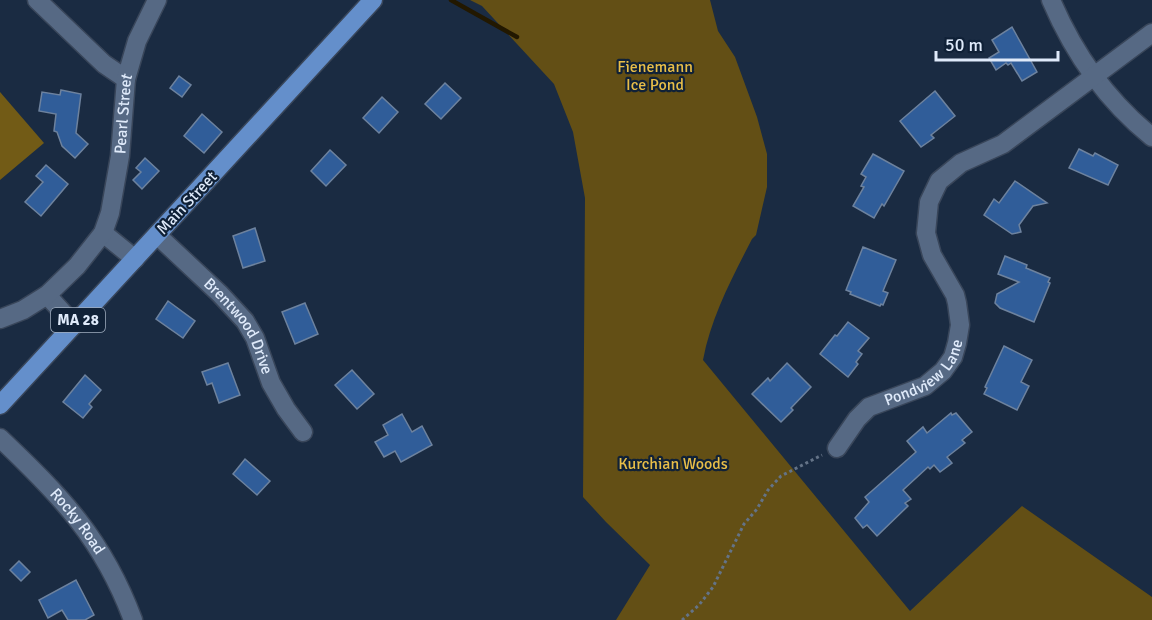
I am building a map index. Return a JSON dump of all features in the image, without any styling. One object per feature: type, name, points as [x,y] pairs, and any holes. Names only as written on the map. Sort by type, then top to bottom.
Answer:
[{"type":"main road","name":"Main Street","points":[[0,405],[373,0]]},
{"type":"street","points":[[37,0],[104,64],[126,79]]},
{"type":"street","name":"Pearl Street","points":[[0,319],[23,310],[47,295],[77,266],[103,232],[110,213],[120,156],[126,79],[137,41],[157,0]]},
{"type":"street","points":[[1051,0],[1072,44],[1094,76],[1121,109],[1152,137]]},
{"type":"street","name":"Pondview Lane","points":[[837,448],[868,407],[925,386],[943,371],[953,357],[960,325],[957,303],[955,295],[934,260],[926,233],[928,202],[936,186],[955,166],[1003,144],[1152,33]]},
{"type":"street","points":[[103,232],[135,259]]},
{"type":"street","name":"Brentwood Drive","points":[[157,235],[220,294],[245,321],[255,338],[271,383],[303,432]]},
{"type":"street","points":[[47,295],[74,325]]},
{"type":"street","name":"Rocky Road","points":[[0,438],[62,500],[94,540],[118,583],[133,620]]},
{"type":"path","points":[[681,620],[699,605],[713,587],[744,524],[757,509],[768,490],[782,476],[837,448]]},
{"type":"green space","name":"Kurchian Woods","points":[[470,0],[710,0],[718,31],[735,57],[757,117],[767,154],[767,187],[756,235],[723,298],[711,328],[703,360],[910,611],[1022,506],[1152,597],[1152,620],[616,620],[650,565],[583,497],[585,198],[573,132],[554,84],[482,6]]},
{"type":"shaded area","points":[[0,92],[44,143],[0,180]]},
{"type":"building","points":[[1012,27],[1037,72],[1022,81],[1011,63],[1008,65],[1006,63],[996,70],[989,58],[999,52],[992,40]]},
{"type":"building","points":[[179,76],[191,85],[182,97],[170,88]]},
{"type":"building","points":[[445,83],[461,98],[441,119],[425,104]]},
{"type":"building","points":[[61,90],[81,94],[76,133],[88,144],[75,158],[62,146],[57,132],[54,131],[56,114],[39,111],[42,92],[60,95]]},
{"type":"building","points":[[935,91],[955,116],[931,135],[934,138],[921,147],[900,121]]},
{"type":"building","points":[[382,97],[398,112],[379,133],[363,118]]},
{"type":"building","points":[[202,114],[222,132],[204,153],[184,136]]},
{"type":"building","points":[[1079,149],[1093,156],[1095,153],[1118,165],[1108,185],[1069,168]]},
{"type":"building","points":[[330,150],[346,165],[326,186],[311,171]]},
{"type":"building","points":[[873,154],[904,171],[884,206],[882,204],[874,218],[853,206],[864,187],[861,186],[866,177],[861,174]]},
{"type":"building","points":[[145,158],[159,171],[142,189],[133,180],[141,172],[136,168]]},
{"type":"building","points":[[46,165],[68,184],[41,216],[25,202],[43,182],[36,176]]},
{"type":"building","points":[[1015,181],[1047,203],[1033,206],[1019,225],[1021,232],[1012,234],[984,215],[994,199],[999,203]]},
{"type":"building","points":[[255,228],[265,261],[243,268],[233,236]]},
{"type":"building","points":[[863,247],[896,260],[883,291],[888,293],[883,305],[880,306],[850,294],[851,292],[846,290]]},
{"type":"building","points":[[1005,256],[1050,278],[1034,322],[1000,308],[995,303],[997,294],[1019,282],[998,274]]},
{"type":"building","points":[[168,301],[195,321],[183,338],[156,319]]},
{"type":"building","points":[[305,303],[318,334],[295,344],[282,312]]},
{"type":"building","points":[[848,322],[869,338],[858,351],[862,354],[848,377],[820,354]]},
{"type":"building","points":[[1004,346],[1032,360],[1021,382],[1029,386],[1017,410],[984,394]]},
{"type":"building","points":[[228,363],[240,395],[219,403],[212,383],[207,385],[202,372]]},
{"type":"building","points":[[787,363],[811,387],[781,422],[752,394],[768,378],[770,381]]},
{"type":"building","points":[[352,370],[374,394],[357,409],[335,385]]},
{"type":"building","points":[[85,375],[101,390],[89,404],[92,407],[83,418],[63,402]]},
{"type":"building","points":[[951,413],[952,415],[956,413],[972,432],[962,440],[965,443],[947,457],[952,463],[940,472],[934,465],[930,469],[928,467],[903,490],[911,499],[905,503],[908,506],[877,536],[867,525],[863,528],[855,518],[869,502],[865,497],[916,452],[907,441],[923,427],[927,433]]},
{"type":"building","points":[[402,414],[412,432],[422,426],[432,445],[401,462],[395,451],[384,457],[375,442],[388,435],[383,425]]},
{"type":"building","points":[[245,459],[270,481],[257,495],[233,474]]},
{"type":"building","points":[[19,561],[30,572],[21,581],[10,570]]},
{"type":"building","points":[[76,580],[94,615],[85,620],[68,620],[62,610],[48,618],[39,600]]},
{"type":"waterway","points":[[451,0],[517,37]]},
{"type":"park label","name":"Fienemann Ice Pond","points":[[655,76]]}]
